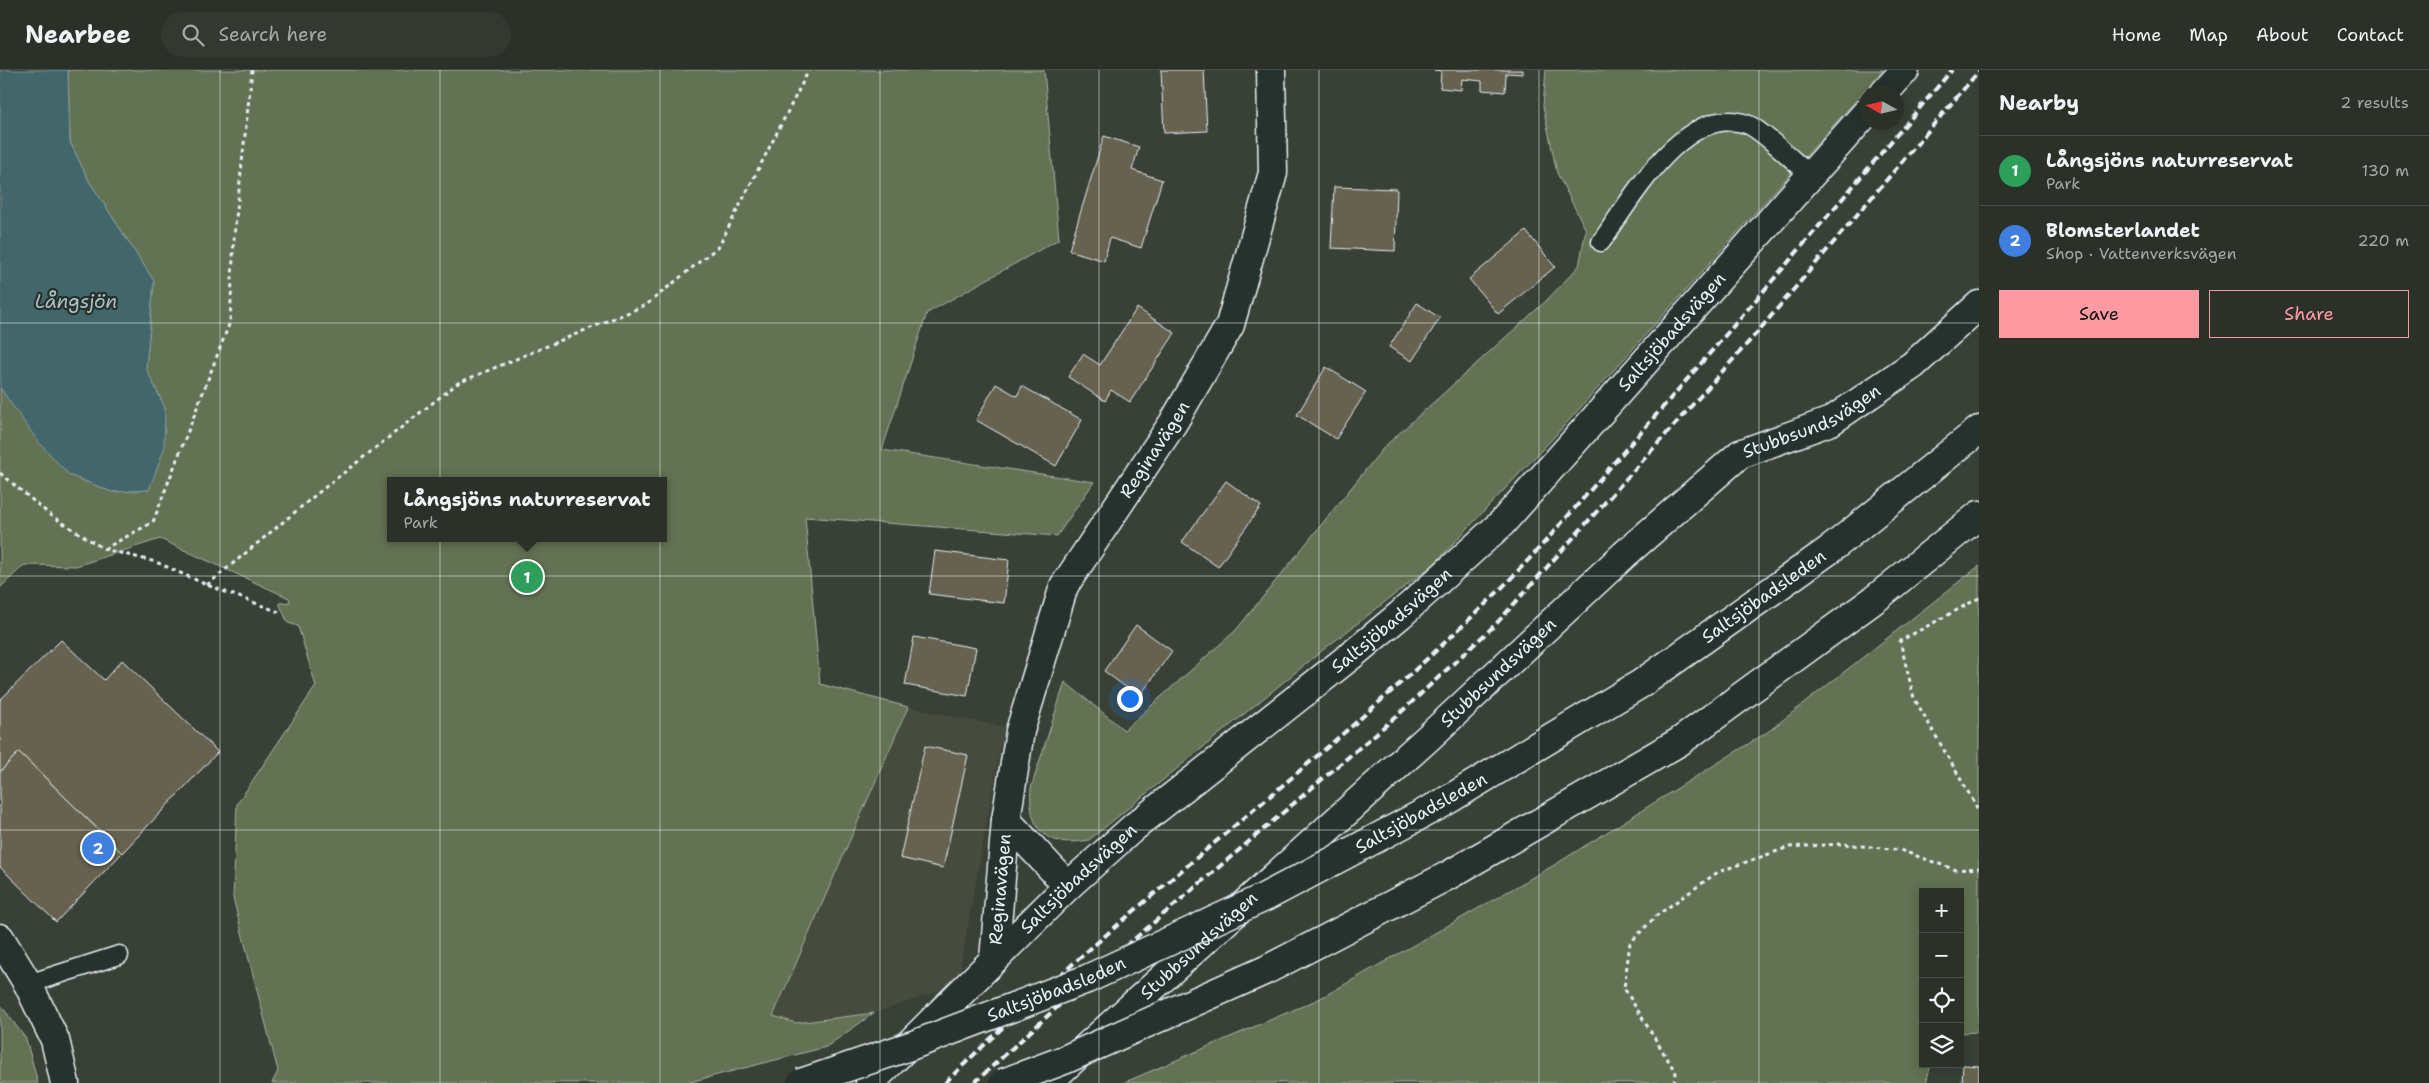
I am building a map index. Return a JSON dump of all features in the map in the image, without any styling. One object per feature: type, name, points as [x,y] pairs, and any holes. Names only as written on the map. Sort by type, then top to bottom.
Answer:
[{"type":"main road","name":"Reginavägen","points":[[994,958],[1006,820],[1020,731],[1064,586],[1173,423],[1230,324],[1273,173],[1271,70]]},
{"type":"main road","points":[[1891,85],[1905,70]]},
{"type":"main road","name":"Saltsjöbadsvägen","points":[[870,1083],[994,958],[1068,886],[1134,826],[1400,615],[1502,523],[1859,121]]},
{"type":"main road","name":"Stubbsundsvägen","points":[[1047,1083],[1443,724],[1626,554],[1740,454],[1831,421],[1913,365],[1979,305]]},
{"type":"main road","name":"Saltsjöbadsleden","points":[[801,1083],[913,1045],[1088,979],[1265,897],[1441,804],[1650,677],[1832,548],[1979,430]]},
{"type":"main road","points":[[1002,1083],[1064,1060],[1266,970],[1449,875],[1679,742],[1875,599],[1979,515]]},
{"type":"main road","name":"Reginavägen","points":[[1006,820],[1068,886]]},
{"type":"main road","points":[[0,938],[28,984],[55,1040],[65,1083]]},
{"type":"lane","points":[[1601,242],[1647,177],[1671,150],[1691,132],[1720,120],[1749,126],[1811,176]]},
{"type":"lane","points":[[28,984],[118,955]]},
{"type":"path","points":[[104,549],[153,522],[230,322],[234,237],[252,70]]},
{"type":"path","points":[[207,585],[318,493],[458,383],[646,305],[719,246],[810,70]]},
{"type":"path","points":[[0,473],[49,514],[104,549],[156,562],[207,585],[279,612]]},
{"type":"path","points":[[1979,598],[1900,641],[1914,698],[1979,811]]},
{"type":"path","points":[[1674,1083],[1676,1073],[1624,988],[1630,943],[1656,916],[1718,872],[1789,847],[1843,844],[1900,850],[1956,870],[1979,868]]},
{"type":"shaded area","points":[[908,707],[1004,727],[957,985],[874,1013],[796,1023],[773,1017]]},
{"type":"green space","points":[[68,70],[1044,70],[1059,239],[927,313],[882,450],[1094,482],[1057,536],[805,517],[820,684],[908,707],[773,1016],[796,1023],[874,1013],[826,1047],[686,1083],[272,1083],[278,1071],[233,898],[237,804],[316,686],[298,626],[288,623],[279,603],[290,602],[289,598],[160,539],[76,566],[24,565],[0,588],[0,388],[69,475],[112,492],[149,490],[165,408],[146,368],[154,281],[89,181],[70,142]]},
{"type":"green space","points":[[1546,70],[1883,70],[1870,85],[1859,85],[1859,97],[1554,437],[1434,564],[1323,650],[1089,840],[1061,841],[1043,833],[1033,815],[1031,788],[1065,682],[1124,730],[1236,630],[1385,446],[1547,300],[1579,266],[1586,230],[1557,173],[1543,106]]},
{"type":"green space","points":[[1979,566],[1979,1032],[1964,1033],[1964,888],[1919,888],[1919,1068],[1930,1068],[1926,1083],[1123,1083],[1319,999],[1556,864],[1769,731]]},
{"type":"green space","points":[[0,1004],[26,1039],[38,1083],[0,1083]]},
{"type":"water","name":"Långsjön","points":[[0,70],[68,70],[70,142],[89,181],[154,281],[146,368],[165,408],[164,449],[149,490],[112,492],[69,475],[37,440],[0,388]]},
{"type":"building","points":[[1161,70],[1204,70],[1207,131],[1164,133]]},
{"type":"building","points":[[1434,70],[1523,70],[1523,74],[1506,73],[1505,92],[1482,90],[1482,81],[1462,79],[1461,90],[1440,88],[1441,71]]},
{"type":"building","points":[[1104,136],[1139,147],[1132,170],[1162,180],[1141,248],[1110,238],[1104,261],[1069,250]]},
{"type":"building","points":[[1334,187],[1397,189],[1395,251],[1331,248]]},
{"type":"building","points":[[1526,231],[1555,267],[1498,314],[1469,279]]},
{"type":"building","points":[[1417,303],[1440,318],[1412,361],[1389,347]]},
{"type":"building","points":[[1137,308],[1175,333],[1130,402],[1111,390],[1105,401],[1068,377],[1083,354],[1100,365]]},
{"type":"building","points":[[1326,367],[1366,392],[1336,439],[1297,415]]},
{"type":"building","points":[[996,384],[1017,396],[1022,386],[1082,420],[1056,466],[976,420]]},
{"type":"building","points":[[1226,481],[1261,506],[1218,567],[1182,542]]},
{"type":"building","points":[[935,551],[1009,560],[1004,603],[929,594]]},
{"type":"building","points":[[1136,625],[1172,651],[1139,697],[1104,671]]},
{"type":"building","points":[[914,637],[976,648],[967,696],[905,685]]},
{"type":"building","points":[[61,640],[104,680],[122,660],[218,752],[122,853],[19,752],[0,772],[0,700]]},
{"type":"building","points":[[925,746],[968,755],[943,868],[900,858]]},
{"type":"building","points":[[19,752],[122,853],[56,922],[0,867],[0,772]]},
{"type":"building","points":[[1964,1065],[1979,1066],[1979,1083],[1962,1083]]},
{"type":"railway","points":[[945,1083],[1075,962],[1279,789],[1413,672],[1518,571],[1673,395],[1952,70]]},
{"type":"railway","points":[[974,1083],[1099,969],[1399,714],[1496,624],[1755,335],[1979,71]]},
{"type":"place","name":"Långsjöns naturreservat","points":[[527,577]]},
{"type":"place","name":"Blomsterlandet","points":[[98,848]]}]
